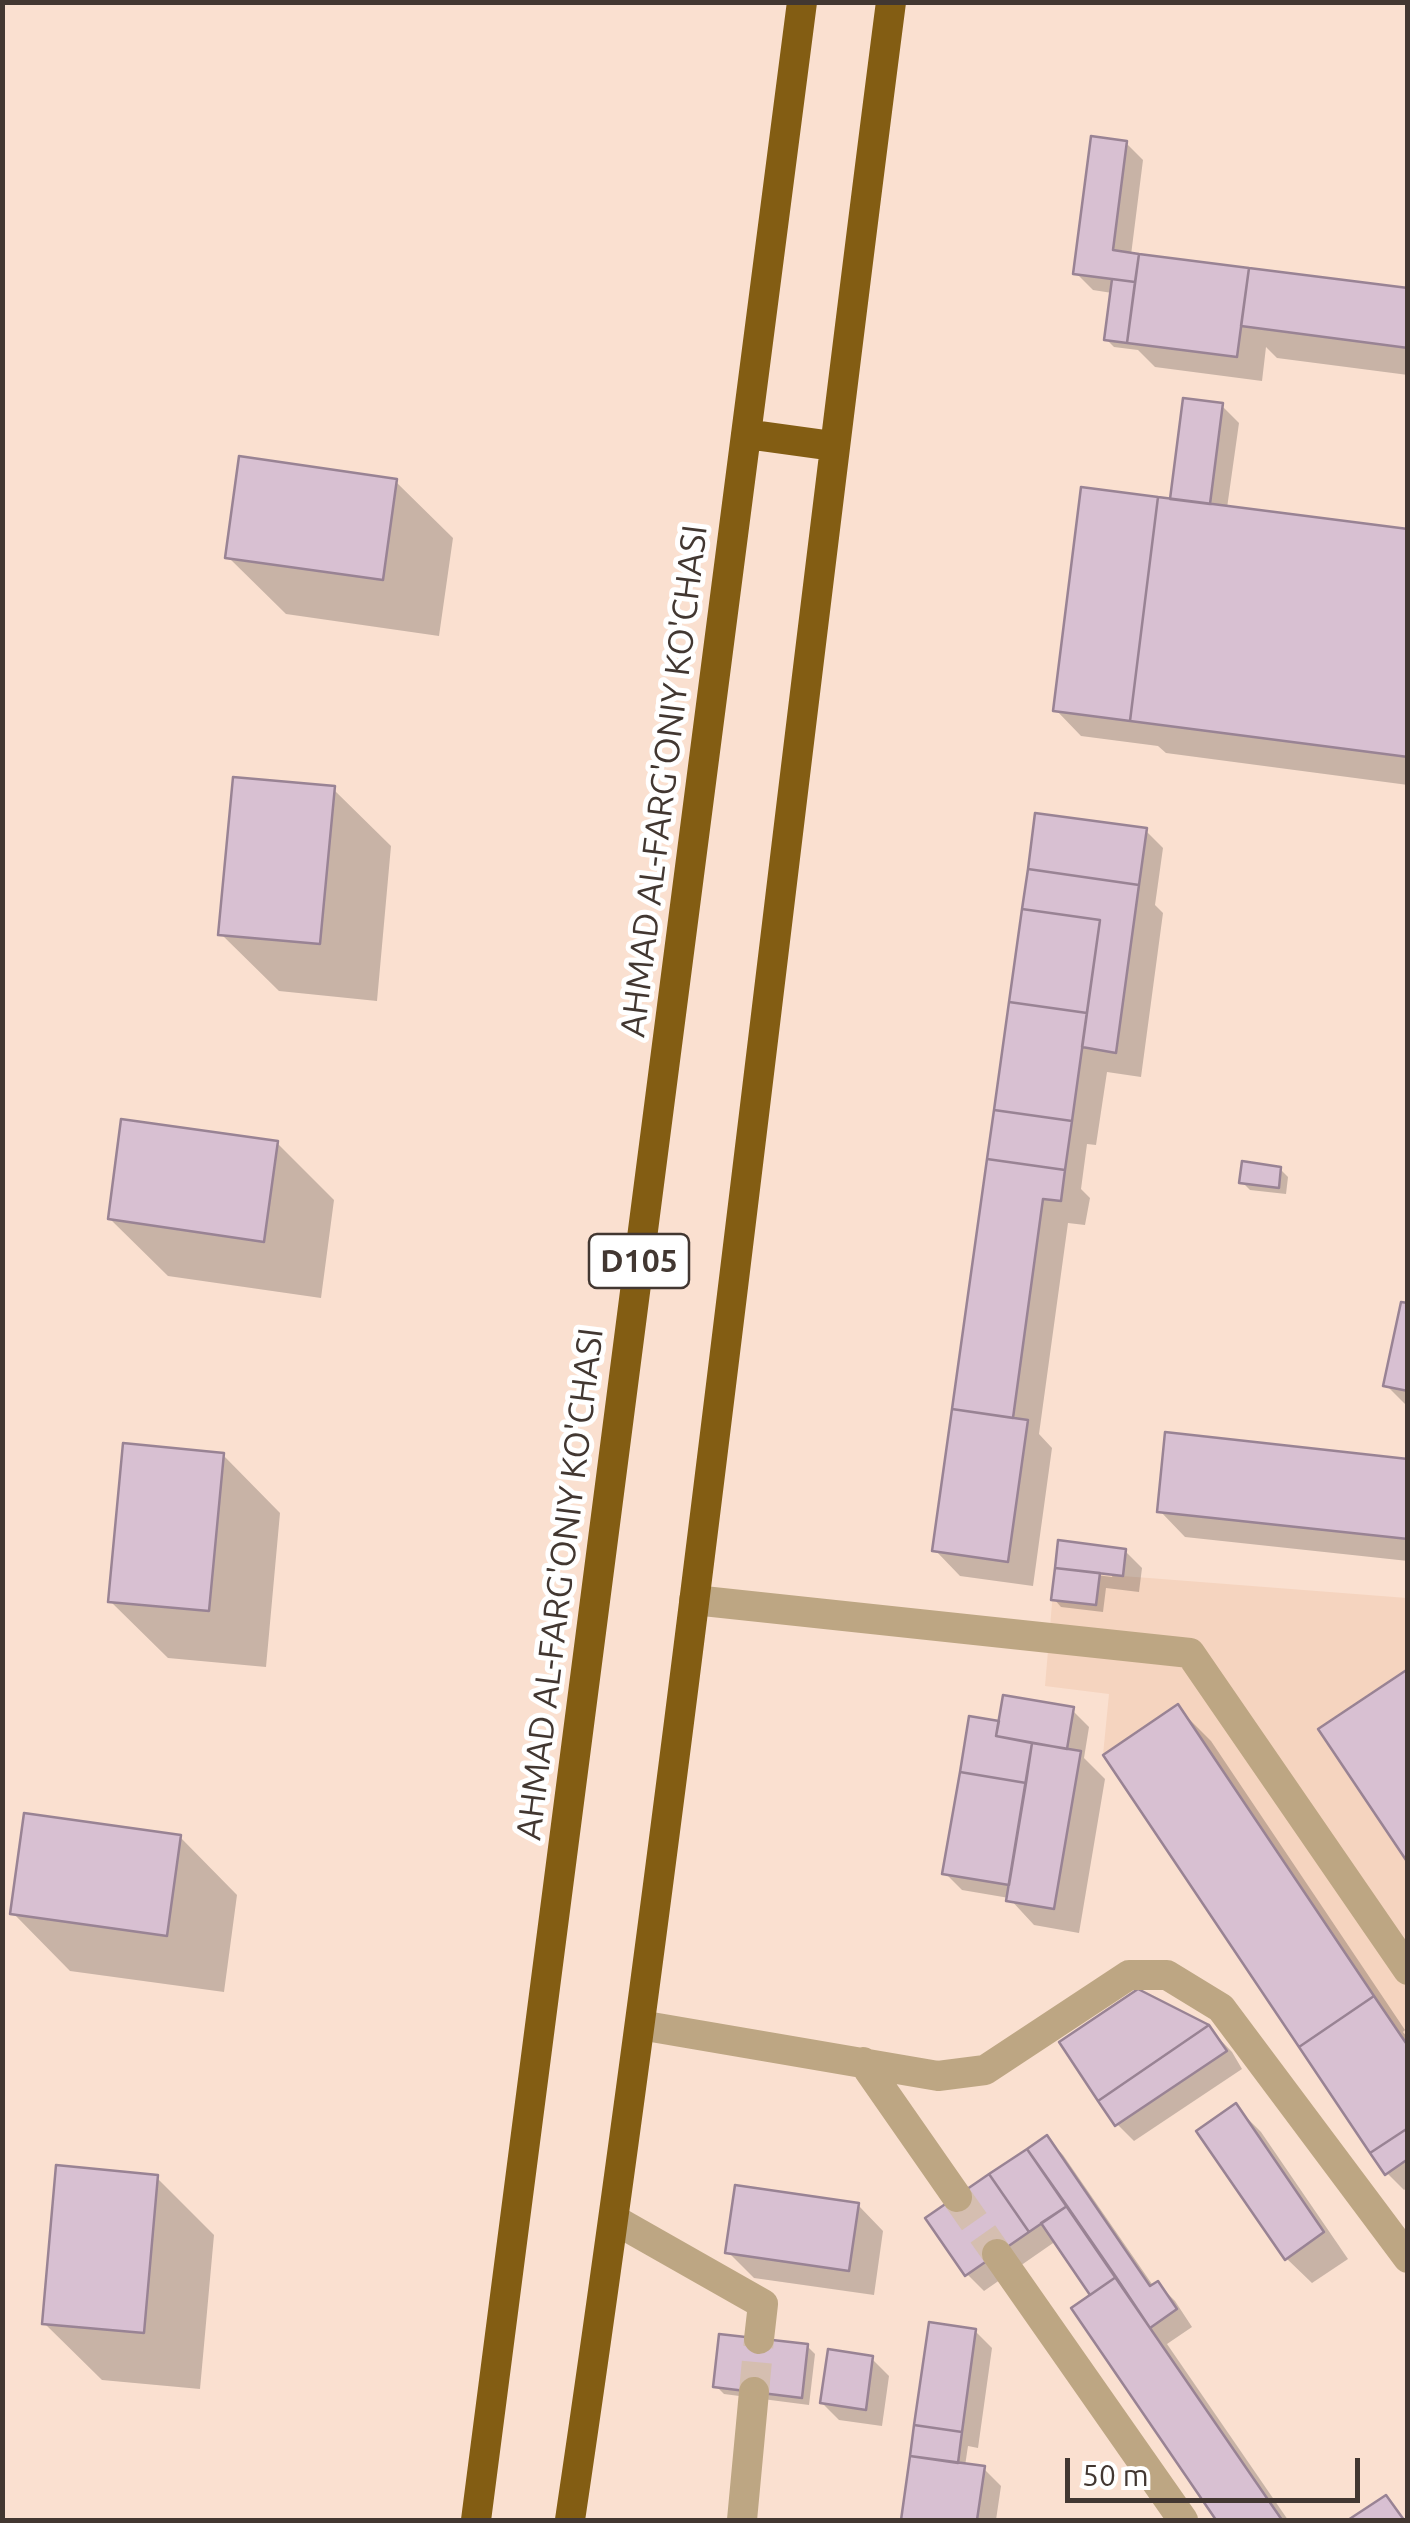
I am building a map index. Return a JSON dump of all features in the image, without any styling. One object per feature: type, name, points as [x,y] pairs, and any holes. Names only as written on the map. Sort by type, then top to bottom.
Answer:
[{"type":"highway","name":"AHMAD AL-FARG'ONIY KO'CHASI","points":[[476,2520],[802,2]]},
{"type":"highway","name":"D105","points":[[570,2520],[640,2025],[891,2]]},
{"type":"highway","points":[[746,434],[833,446]]},
{"type":"lane","points":[[694,1600],[1190,1653],[1408,1970]]},
{"type":"lane","points":[[640,2025],[938,2076],[985,2070],[1130,1975],[1167,1975],[1221,2008],[1408,2258]]},
{"type":"lane","points":[[863,2062],[957,2197]]},
{"type":"lane","points":[[615,2220],[764,2304],[760,2338]]},
{"type":"lane","points":[[997,2254],[1183,2520]]},
{"type":"lane","points":[[742,2520],[754,2392]]},
{"type":"shaded area","points":[[1055,1568],[1407,1598],[1407,2046],[1299,2047],[1103,1755],[1109,1694],[1045,1686]]},
{"type":"building","points":[[1091,136],[1127,141],[1113,250],[1139,254],[1135,282],[1073,274]]},
{"type":"building","points":[[1139,254],[1249,268],[1237,357],[1127,343]]},
{"type":"building","points":[[1249,268],[1408,288],[1408,348],[1241,326]]},
{"type":"building","points":[[1112,279],[1135,282],[1127,343],[1104,340]]},
{"type":"building","points":[[1183,398],[1223,403],[1210,504],[1170,499]]},
{"type":"building","points":[[239,456],[397,479],[383,580],[225,558]]},
{"type":"building","points":[[1081,487],[1158,497],[1130,721],[1053,711]]},
{"type":"building","points":[[1158,497],[1408,529],[1408,757],[1130,721]]},
{"type":"building","points":[[233,777],[335,786],[320,944],[218,935]]},
{"type":"building","points":[[1035,813],[1147,828],[1139,885],[1028,869]]},
{"type":"building","points":[[1028,869],[1139,885],[1116,1053],[1082,1047],[1100,920],[1022,909]]},
{"type":"building","points":[[1022,909],[1100,920],[1087,1013],[1009,1002]]},
{"type":"building","points":[[1009,1002],[1087,1013],[1072,1121],[994,1110]]},
{"type":"building","points":[[994,1110],[1072,1121],[1065,1170],[987,1159]]},
{"type":"building","points":[[121,1119],[278,1141],[264,1242],[108,1219]]},
{"type":"building","points":[[987,1159],[1065,1170],[1061,1201],[1043,1199],[1013,1418],[952,1409]]},
{"type":"building","points":[[1242,1161],[1281,1167],[1279,1188],[1239,1183]]},
{"type":"building","points":[[1401,1302],[1408,1303],[1408,1391],[1383,1386]]},
{"type":"building","points":[[952,1409],[1028,1420],[1008,1562],[932,1551]]},
{"type":"building","points":[[1165,1432],[1408,1459],[1408,1539],[1157,1512]]},
{"type":"building","points":[[123,1443],[224,1453],[209,1611],[108,1602]]},
{"type":"building","points":[[1058,1540],[1126,1549],[1123,1576],[1055,1568]]},
{"type":"building","points":[[1055,1568],[1100,1573],[1096,1605],[1051,1600]]},
{"type":"building","points":[[1408,1669],[1408,1863],[1318,1729]]},
{"type":"building","points":[[1003,1695],[1074,1707],[1067,1749],[996,1736]]},
{"type":"building","points":[[1178,1704],[1374,1996],[1299,2047],[1103,1755]]},
{"type":"building","points":[[969,1716],[999,1721],[996,1736],[1032,1743],[1026,1783],[960,1772]]},
{"type":"building","points":[[1032,1743],[1081,1751],[1054,1909],[1006,1901]]},
{"type":"building","points":[[960,1772],[1026,1783],[1009,1885],[942,1874]]},
{"type":"building","points":[[24,1813],[181,1835],[167,1936],[10,1914]]},
{"type":"building","points":[[1138,1989],[1209,2025],[1098,2101],[1059,2042]]},
{"type":"building","points":[[1374,1996],[1408,2046],[1408,2128],[1370,2153],[1299,2047]]},
{"type":"building","points":[[1209,2025],[1227,2051],[1115,2126],[1098,2101]]},
{"type":"building","points":[[1236,2103],[1324,2232],[1285,2260],[1196,2131]]},
{"type":"building","points":[[1408,2128],[1408,2159],[1385,2175],[1370,2153]]},
{"type":"building","points":[[1047,2135],[1150,2286],[1158,2281],[1177,2309],[1150,2328],[1027,2149]]},
{"type":"building","points":[[1027,2149],[1067,2206],[1029,2232],[989,2174]]},
{"type":"building","points":[[56,2165],[158,2175],[144,2333],[42,2324]]},
{"type":"building","points":[[989,2174],[1029,2232],[965,2276],[925,2218]]},
{"type":"building","points":[[735,2185],[859,2203],[849,2271],[725,2253]]},
{"type":"building","points":[[1067,2206],[1116,2277],[1090,2295],[1041,2223]]},
{"type":"building","points":[[1116,2277],[1282,2520],[1216,2520],[1071,2308]]},
{"type":"building","points":[[929,2322],[976,2329],[962,2432],[914,2425]]},
{"type":"building","points":[[719,2334],[808,2344],[802,2398],[713,2387]]},
{"type":"building","points":[[828,2349],[873,2356],[866,2410],[820,2403]]},
{"type":"building","points":[[914,2425],[962,2432],[958,2463],[910,2456]]},
{"type":"building","points":[[910,2456],[985,2466],[977,2520],[901,2520]]},
{"type":"building","points":[[1386,2495],[1404,2520],[1348,2520]]},
{"type":"tunnel","points":[[957,2197],[997,2254]]},
{"type":"tunnel","points":[[754,2392],[759,2339]]}]
